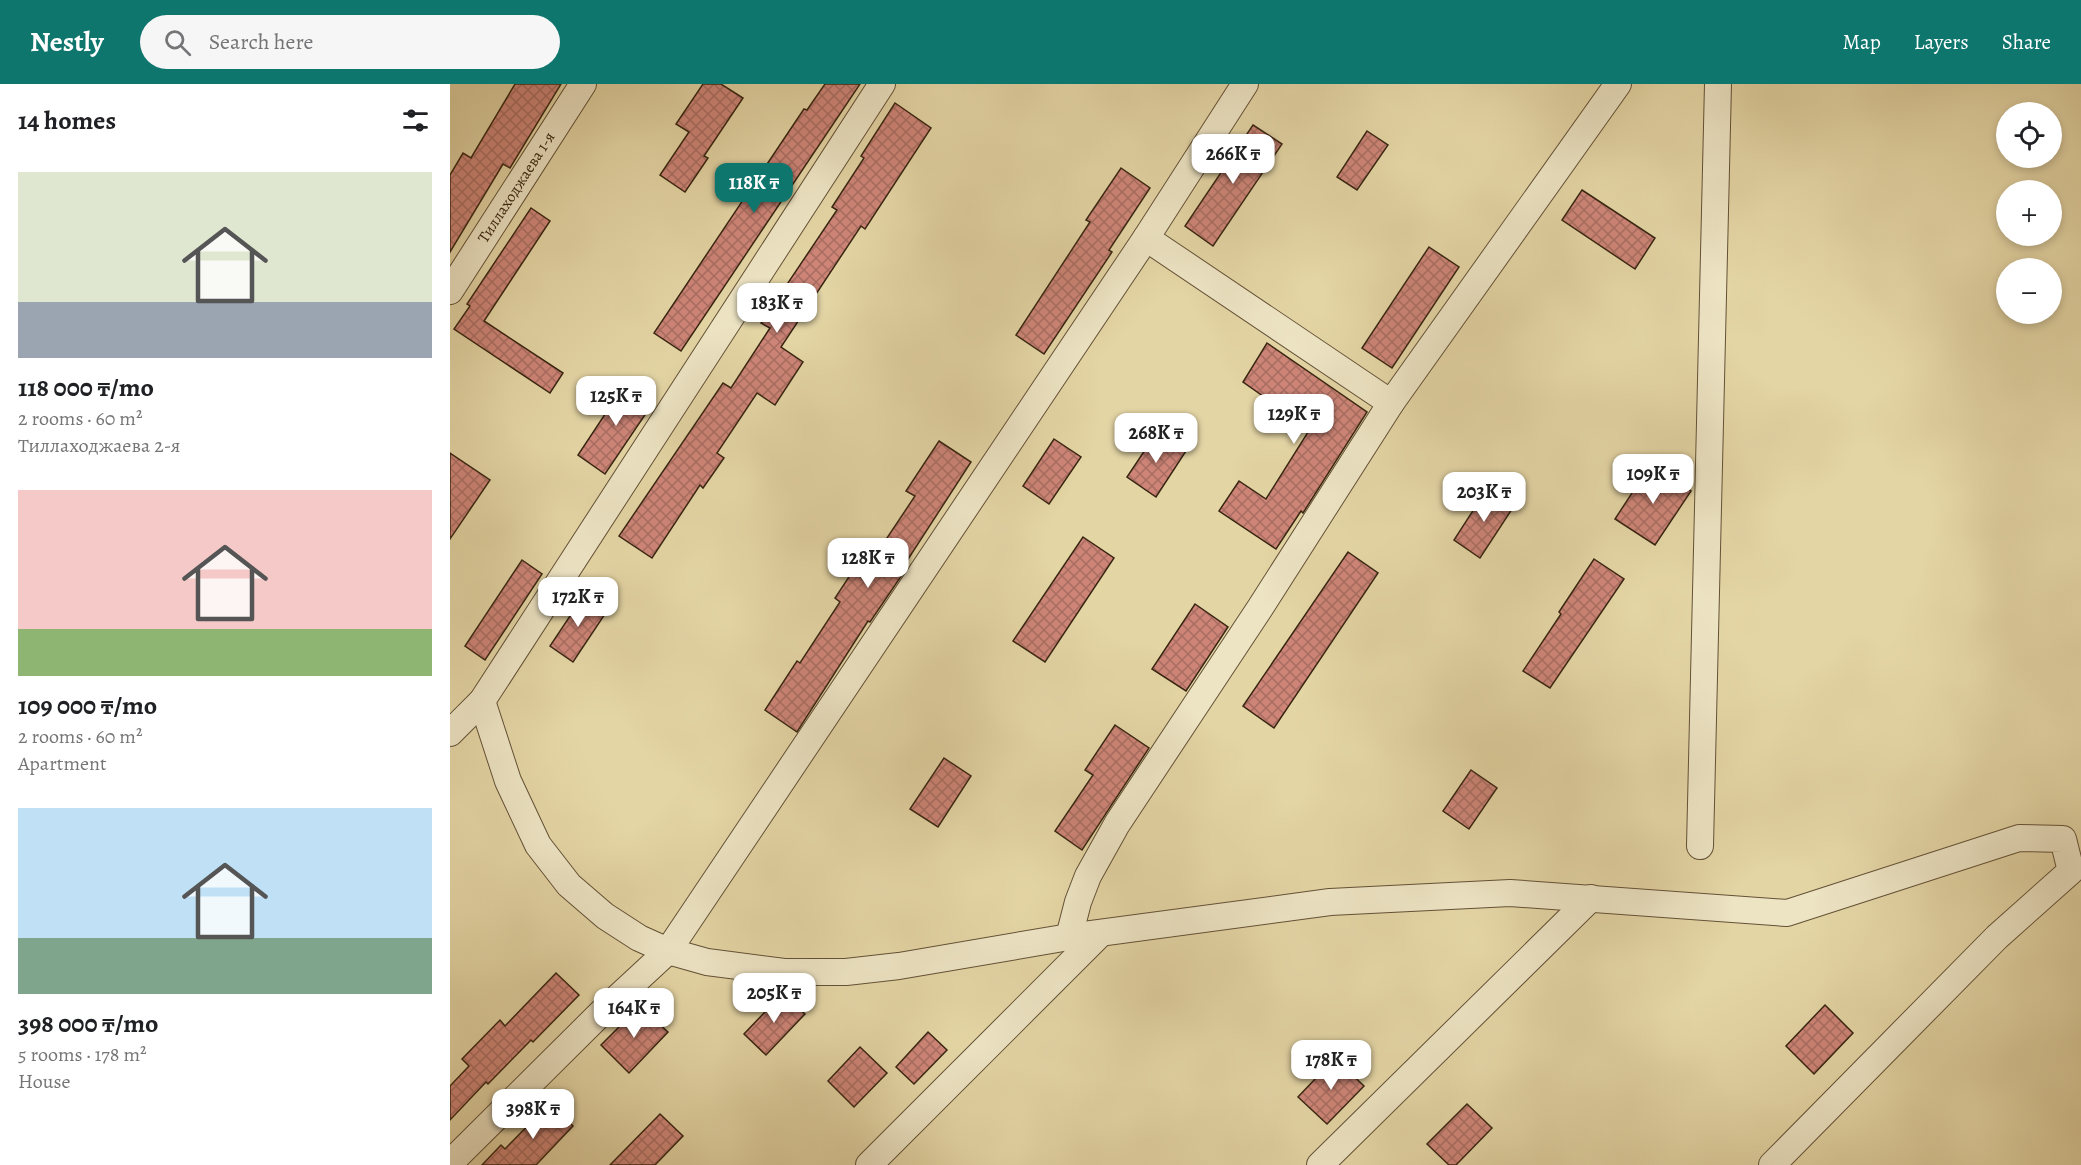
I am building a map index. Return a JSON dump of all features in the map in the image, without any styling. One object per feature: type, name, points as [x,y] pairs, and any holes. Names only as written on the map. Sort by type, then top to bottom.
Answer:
[{"type":"street","name":"Тиллаходжаева 1-я","points":[[450,291],[583,84]]},
{"type":"street","points":[[450,733],[482,701],[882,84]]},
{"type":"street","points":[[450,1163],[601,1013],[668,951],[1146,238],[1245,84]]},
{"type":"street","points":[[1069,937],[1078,902],[1088,876],[1117,824],[1254,617],[1391,403],[1618,84]]},
{"type":"street","points":[[1700,846],[1718,84]]},
{"type":"street","points":[[1146,238],[1391,403]]},
{"type":"street","points":[[482,701],[508,781],[538,845],[569,885],[605,916],[639,938],[668,951],[706,962],[784,972],[846,972],[922,962],[1069,937],[1330,902],[1510,893],[1787,913],[2019,838],[2063,839],[2071,871],[1997,937],[1772,1165]]},
{"type":"street","points":[[1320,1165],[1591,898]]},
{"type":"street","points":[[869,1165],[1101,933]]},
{"type":"building","points":[[515,84],[561,84],[510,168],[503,164],[450,252],[450,175],[463,153],[471,158]]},
{"type":"building","points":[[703,84],[721,84],[743,98],[704,156],[708,158],[685,192],[660,175],[689,132],[676,124]]},
{"type":"building","points":[[825,84],[860,84],[681,351],[654,333],[804,109],[807,110]]},
{"type":"building","points":[[895,103],[931,128],[865,229],[861,226],[781,347],[803,362],[775,405],[757,393],[717,453],[724,458],[703,488],[700,485],[652,558],[619,536],[723,383],[731,388],[770,328],[761,323],[837,210],[832,207],[864,158],[861,156]]},
{"type":"building","points":[[1253,125],[1282,144],[1213,246],[1185,226]]},
{"type":"building","points":[[1367,131],[1388,145],[1357,190],[1337,177]]},
{"type":"building","points":[[1121,168],[1150,188],[1109,250],[1112,252],[1044,354],[1016,335],[1090,222],[1086,220]]},
{"type":"building","points":[[1582,190],[1655,238],[1635,269],[1562,220]]},
{"type":"building","points":[[531,208],[550,221],[484,321],[563,373],[550,393],[454,329],[470,306],[467,304]]},
{"type":"building","points":[[1429,247],[1459,267],[1392,368],[1362,348]]},
{"type":"building","points":[[1267,343],[1367,412],[1303,513],[1301,511],[1276,549],[1219,511],[1239,481],[1266,499],[1310,429],[1243,382]]},
{"type":"building","points":[[627,381],[655,400],[605,474],[578,455]]},
{"type":"building","points":[[1157,432],[1186,451],[1156,497],[1127,477]]},
{"type":"building","points":[[1054,439],[1081,457],[1049,504],[1023,486]]},
{"type":"building","points":[[939,441],[971,462],[901,570],[904,572],[870,622],[868,621],[797,732],[765,710],[797,661],[800,663],[840,602],[835,598],[868,548],[877,553],[915,496],[906,491]]},
{"type":"building","points":[[450,453],[490,480],[450,539]]},
{"type":"building","points":[[1651,464],[1691,491],[1655,545],[1615,519]]},
{"type":"building","points":[[1487,489],[1514,506],[1480,558],[1454,540]]},
{"type":"building","points":[[1083,537],[1114,558],[1045,662],[1013,641]]},
{"type":"building","points":[[1348,552],[1378,573],[1274,728],[1243,706]]},
{"type":"building","points":[[1594,559],[1624,579],[1550,688],[1523,671]]},
{"type":"building","points":[[522,560],[542,574],[485,660],[465,646]]},
{"type":"building","points":[[584,595],[607,611],[573,662],[550,646]]},
{"type":"building","points":[[1195,604],[1228,627],[1186,691],[1152,669]]},
{"type":"building","points":[[1115,725],[1149,748],[1082,850],[1055,831],[1093,775],[1085,770]]},
{"type":"building","points":[[944,758],[971,776],[938,827],[910,809]]},
{"type":"building","points":[[1471,770],[1497,788],[1469,829],[1443,811]]},
{"type":"building","points":[[556,973],[579,995],[533,1042],[531,1040],[488,1084],[486,1082],[450,1120],[450,1086],[469,1066],[462,1059],[500,1020],[505,1026]]},
{"type":"building","points":[[783,993],[805,1014],[766,1055],[744,1034]]},
{"type":"building","points":[[1825,1005],[1853,1033],[1814,1074],[1786,1046]]},
{"type":"building","points":[[640,1006],[668,1032],[629,1073],[601,1045]]},
{"type":"building","points":[[928,1032],[947,1050],[914,1084],[896,1067]]},
{"type":"building","points":[[860,1047],[887,1073],[854,1107],[828,1081]]},
{"type":"building","points":[[1335,1058],[1364,1086],[1327,1124],[1298,1097]]},
{"type":"building","points":[[550,1103],[573,1126],[536,1165],[482,1165],[501,1145],[505,1149]]},
{"type":"building","points":[[1467,1104],[1492,1128],[1456,1165],[1449,1165],[1427,1144]]},
{"type":"building","points":[[660,1114],[683,1136],[655,1165],[610,1165]]}]
